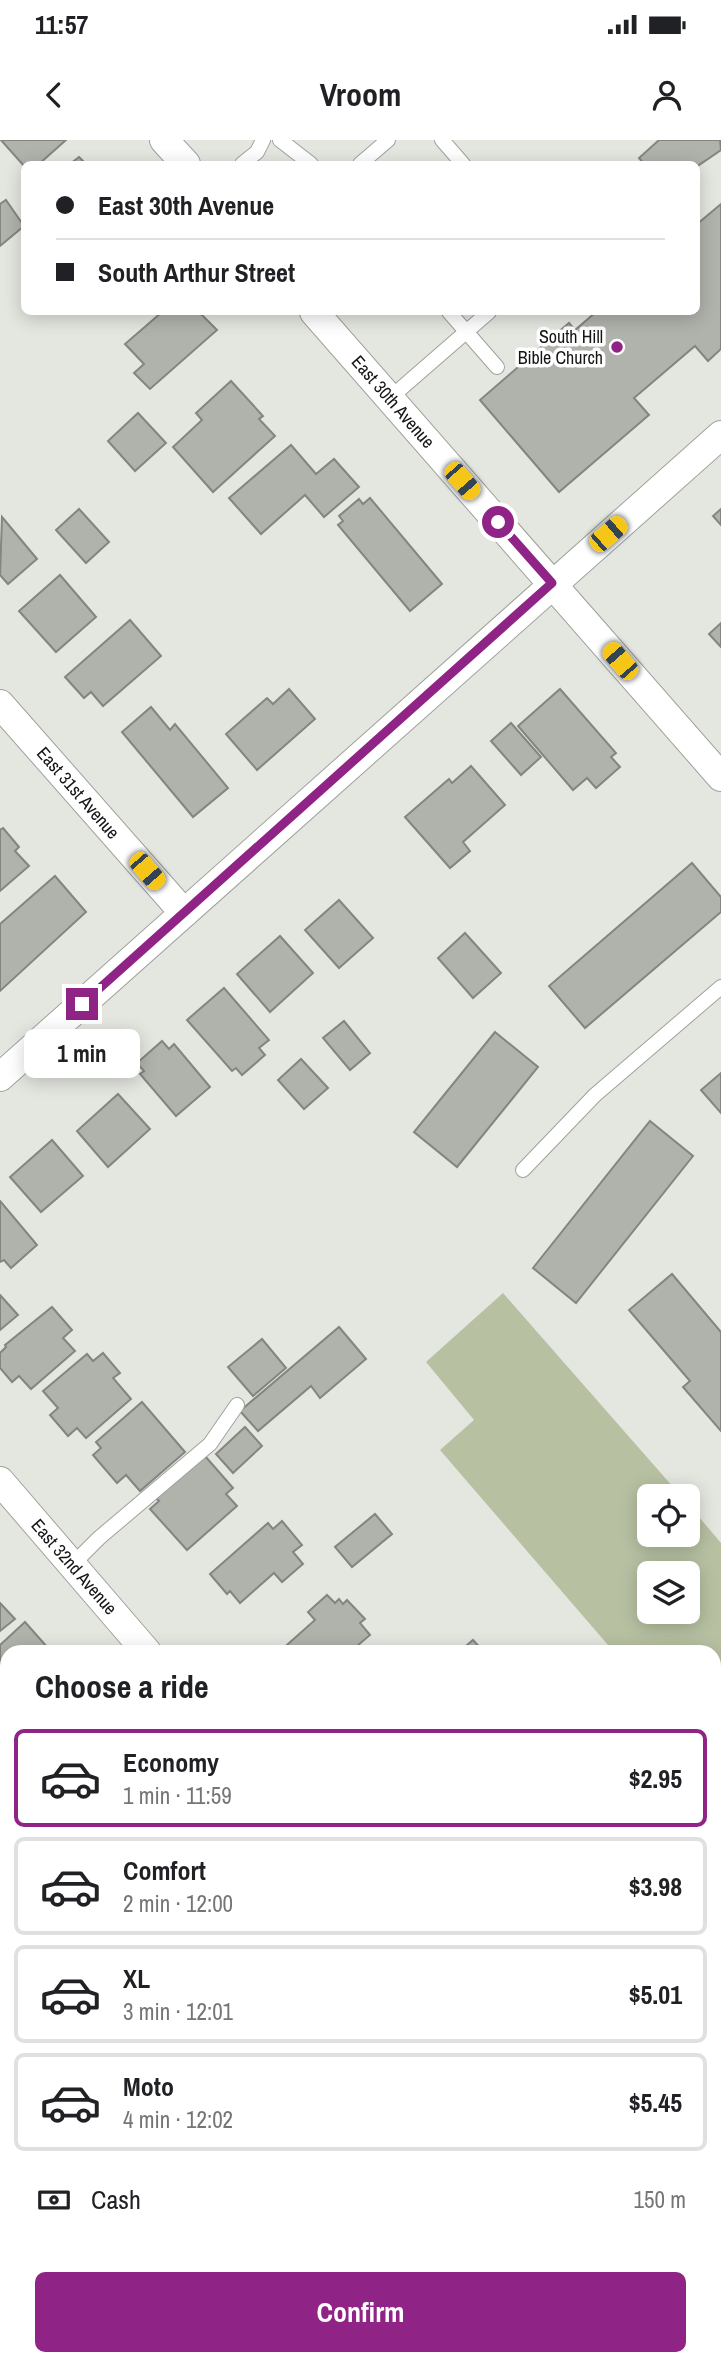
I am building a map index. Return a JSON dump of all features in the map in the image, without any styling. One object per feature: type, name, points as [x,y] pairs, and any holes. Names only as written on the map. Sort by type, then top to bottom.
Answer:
[{"type":"street","points":[[164,140],[183,161]]},
{"type":"street","name":"East 30th Avenue","points":[[317,315],[721,777]]},
{"type":"street","points":[[0,1077],[721,435]]},
{"type":"street","name":"East 31st Avenue","points":[[0,704],[184,913]]},
{"type":"street","name":"East 32nd Avenue","points":[[0,1481],[141,1645]]},
{"type":"lane","points":[[246,161],[257,152],[263,140]]},
{"type":"lane","points":[[280,140],[307,161]]},
{"type":"lane","points":[[364,161],[388,140]]},
{"type":"lane","points":[[442,140],[460,161]]},
{"type":"lane","points":[[452,315],[497,367]]},
{"type":"lane","points":[[390,398],[486,315]]},
{"type":"lane","points":[[523,1170],[595,1095],[721,987]]},
{"type":"lane","points":[[72,1565],[99,1538],[211,1444],[237,1405]]},
{"type":"green space","points":[[503,1293],[670,1484],[637,1484],[637,1547],[700,1547],[700,1518],[721,1543],[721,1645],[608,1645],[440,1450],[474,1420],[426,1362]]},
{"type":"building","points":[[1,140],[66,140],[42,161],[21,163]]},
{"type":"building","points":[[659,140],[720,140],[721,150],[700,164],[700,161],[642,161],[639,158]]},
{"type":"building","points":[[6,200],[21,222],[21,228],[0,246],[0,204]]},
{"type":"building","name":"South Hill Bible Church","points":[[721,204],[721,349],[708,361],[695,346],[634,398],[649,415],[559,492],[480,400],[569,323],[575,330],[592,315],[700,315],[700,222]]},
{"type":"building","points":[[159,315],[202,315],[217,330],[150,389],[134,373],[144,364],[125,344]]},
{"type":"building","points":[[231,381],[263,416],[259,419],[275,436],[213,492],[173,447],[202,420],[196,413]]},
{"type":"building","points":[[138,413],[166,443],[135,471],[108,441]]},
{"type":"building","points":[[291,445],[316,474],[334,459],[359,487],[324,517],[305,495],[261,534],[229,498]]},
{"type":"building","points":[[370,498],[442,584],[410,611],[338,525],[343,521],[339,516],[359,499],[363,504]]},
{"type":"building","points":[[79,509],[109,542],[86,563],[56,530]]},
{"type":"building","points":[[721,509],[721,525],[713,516]]},
{"type":"building","points":[[2,517],[37,559],[8,584],[0,575]]},
{"type":"building","points":[[60,575],[96,617],[56,652],[19,611]]},
{"type":"building","points":[[130,620],[161,656],[103,706],[91,692],[84,698],[65,677]]},
{"type":"building","points":[[721,623],[721,647],[709,634]]},
{"type":"building","points":[[289,689],[315,719],[257,770],[226,734],[267,698],[273,704]]},
{"type":"building","points":[[560,689],[616,753],[611,757],[620,767],[596,788],[587,778],[573,790],[518,726]]},
{"type":"building","points":[[151,707],[170,730],[175,724],[228,788],[193,817],[122,732]]},
{"type":"building","points":[[511,723],[541,757],[521,775],[491,741]]},
{"type":"building","points":[[471,766],[505,805],[463,842],[470,851],[450,868],[405,817],[449,779],[452,783]]},
{"type":"building","points":[[3,828],[19,847],[15,851],[29,866],[0,891],[0,830]]},
{"type":"building","points":[[692,863],[721,897],[721,912],[585,1028],[549,986]]},
{"type":"building","points":[[55,876],[86,912],[0,991],[0,924]]},
{"type":"building","points":[[339,900],[373,938],[339,968],[305,930]]},
{"type":"building","points":[[465,933],[501,973],[473,998],[438,958]]},
{"type":"building","points":[[280,936],[313,973],[270,1012],[237,974]]},
{"type":"building","points":[[224,988],[269,1040],[259,1048],[265,1055],[242,1075],[236,1068],[232,1071],[187,1020]]},
{"type":"building","points":[[344,1021],[370,1053],[350,1070],[323,1038]]},
{"type":"building","points":[[495,1032],[538,1067],[457,1167],[414,1132]]},
{"type":"building","points":[[162,1041],[169,1049],[174,1044],[210,1087],[176,1116],[140,1074],[144,1071],[137,1063]]},
{"type":"building","points":[[301,1059],[328,1088],[304,1109],[278,1080]]},
{"type":"building","points":[[721,1073],[721,1113],[701,1090]]},
{"type":"building","points":[[118,1094],[150,1129],[108,1167],[77,1131]]},
{"type":"building","points":[[650,1121],[693,1156],[576,1303],[533,1268]]},
{"type":"building","points":[[52,1140],[83,1176],[41,1212],[10,1177]]},
{"type":"building","points":[[0,1201],[37,1245],[11,1268],[4,1260],[0,1262]]},
{"type":"building","points":[[672,1274],[721,1332],[721,1431],[683,1387],[690,1381],[629,1310]]},
{"type":"building","points":[[0,1295],[18,1315],[0,1330]]},
{"type":"building","points":[[52,1307],[72,1330],[63,1338],[75,1351],[31,1389],[19,1376],[12,1382],[0,1368],[0,1353],[5,1345]]},
{"type":"building","points":[[339,1327],[366,1359],[320,1398],[311,1386],[258,1431],[240,1411]]},
{"type":"building","points":[[262,1339],[286,1368],[253,1396],[228,1367]]},
{"type":"building","points":[[103,1353],[120,1373],[113,1378],[131,1399],[86,1438],[77,1428],[68,1436],[50,1415],[58,1408],[43,1391],[87,1354],[93,1361]]},
{"type":"building","points":[[142,1402],[185,1452],[140,1491],[126,1475],[117,1483],[93,1455],[101,1448],[96,1442]]},
{"type":"building","points":[[245,1427],[262,1446],[233,1473],[216,1454]]},
{"type":"building","points":[[205,1456],[233,1488],[226,1494],[237,1506],[187,1550],[150,1509],[159,1501],[156,1498]]},
{"type":"building","points":[[375,1514],[392,1534],[352,1567],[335,1547]]},
{"type":"building","points":[[282,1521],[302,1545],[293,1552],[303,1564],[282,1582],[274,1573],[240,1603],[230,1591],[227,1594],[210,1574],[268,1523],[273,1529]]},
{"type":"building","points":[[327,1595],[335,1603],[339,1599],[343,1604],[347,1600],[365,1619],[360,1623],[370,1635],[358,1645],[287,1645],[315,1620],[308,1612]]},
{"type":"building","points":[[0,1603],[15,1619],[0,1631]]},
{"type":"building","points":[[25,1622],[45,1645],[0,1645]]},
{"type":"place","name":"South Hill Bible Church","points":[[617,347]]},
{"type":"route","points":[[82,1004],[552,583],[498,522]]}]
